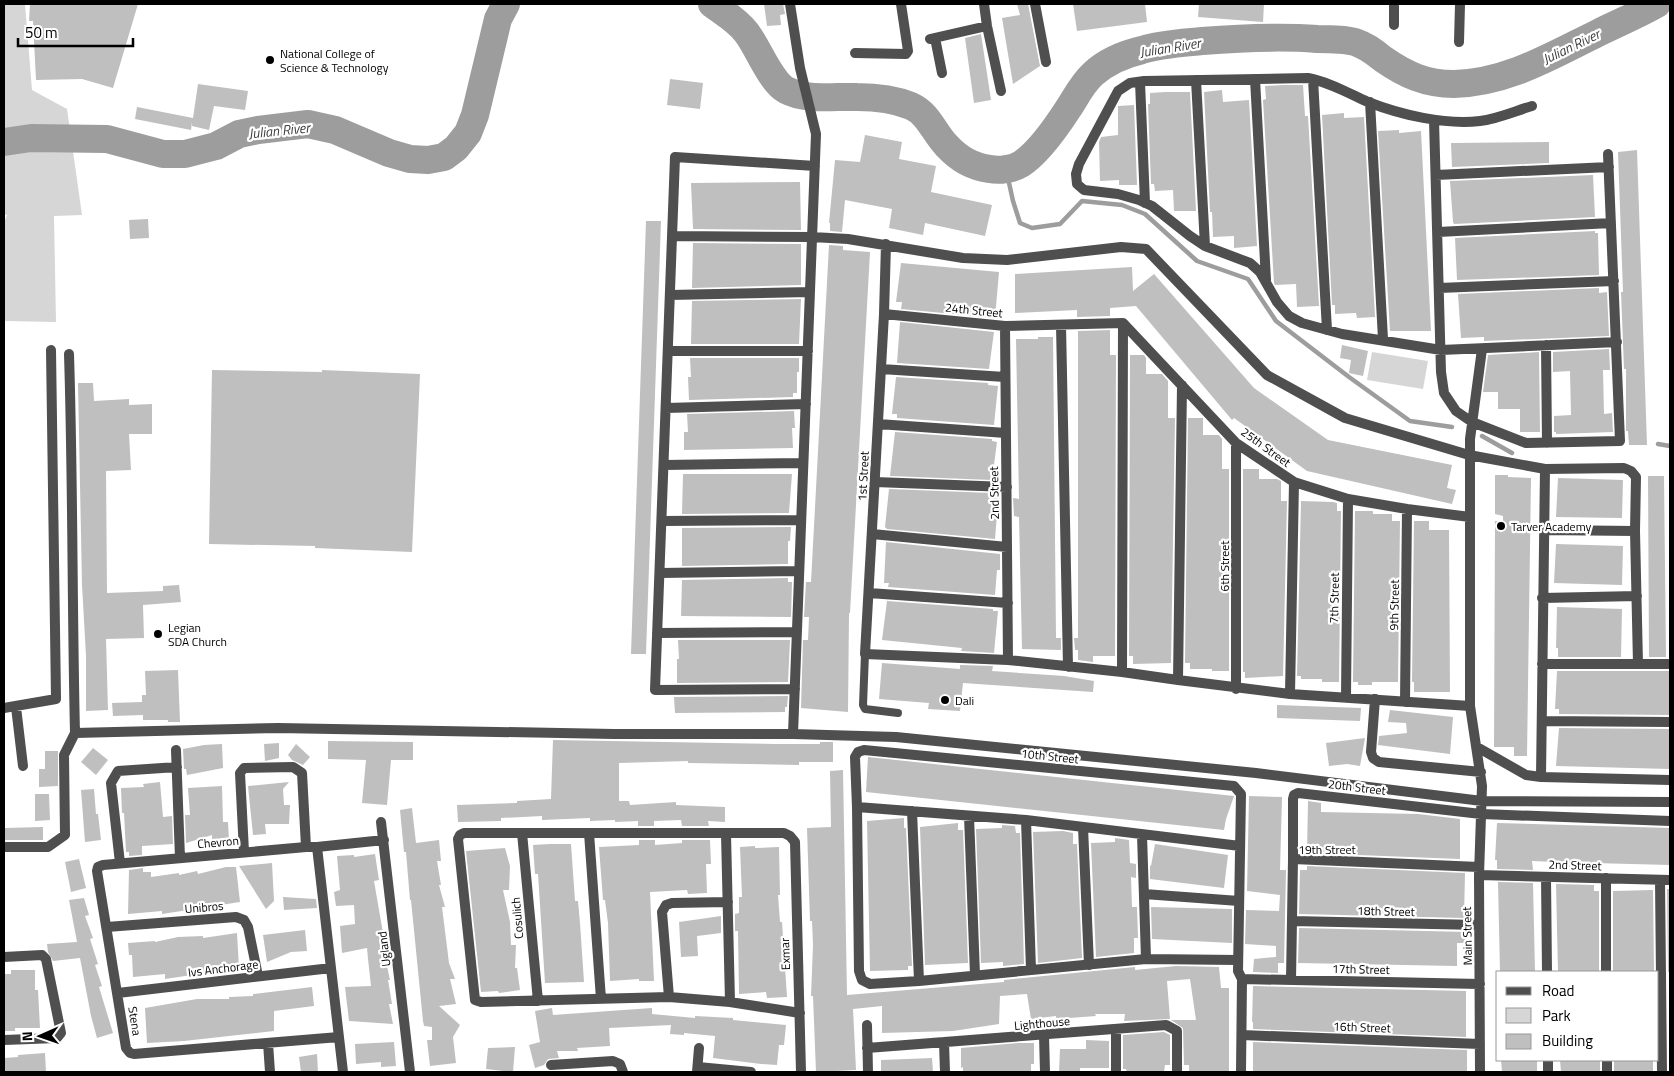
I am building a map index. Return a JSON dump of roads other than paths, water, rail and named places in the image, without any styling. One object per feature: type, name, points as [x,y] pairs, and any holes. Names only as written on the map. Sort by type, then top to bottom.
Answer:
[{"type":"street","points":[[790,4],[800,68],[816,134],[793,734]]},
{"type":"street","points":[[855,54],[906,54],[908,51],[901,4]]},
{"type":"street","points":[[984,4],[1001,91]]},
{"type":"street","points":[[1035,4],[1046,62]]},
{"type":"street","points":[[1394,4],[1394,25]]},
{"type":"street","points":[[1459,42],[1460,4]]},
{"type":"street","points":[[942,73],[932,39],[987,26]]},
{"type":"street","points":[[1256,79],[1266,282]]},
{"type":"street","points":[[1313,79],[1327,330]]},
{"type":"street","points":[[1532,106],[1482,121],[1458,122],[1434,120],[1370,102],[1313,79],[1140,82],[1130,84],[1118,91],[1079,164],[1076,174],[1077,184],[1084,190],[1118,194],[1152,206],[1205,246],[1250,263],[1260,272],[1277,302],[1289,316],[1302,323],[1342,334],[1383,339],[1441,350],[1617,342]]},
{"type":"street","points":[[1196,80],[1205,246]]},
{"type":"street","points":[[1140,82],[1145,203]]},
{"type":"street","points":[[1370,102],[1383,339]]},
{"type":"street","points":[[1434,120],[1444,394],[1456,411],[1472,422],[1526,443],[1620,441],[1608,154]]},
{"type":"street","points":[[795,689],[655,690],[675,157],[815,166]]},
{"type":"street","points":[[1436,175],[1609,167]]},
{"type":"street","points":[[1438,232],[1611,223]]},
{"type":"street","points":[[672,236],[848,239],[963,258],[1007,260],[1121,247],[1146,249],[1267,375],[1345,418],[1469,455],[1544,469],[1624,468],[1632,471],[1636,477],[1635,531],[1638,664]]},
{"type":"street","name":"1st Street","points":[[866,654],[886,244]]},
{"type":"street","points":[[1439,288],[1614,281]]},
{"type":"street","points":[[670,295],[810,292]]},
{"type":"street","name":"24th Street","points":[[884,314],[1005,326],[1061,325]]},
{"type":"street","points":[[1068,667],[1061,325],[1123,323],[1122,672]]},
{"type":"street","name":"25th Street","points":[[1123,323],[1236,442],[1294,482],[1348,499],[1470,517]]},
{"type":"street","name":"2nd Street","points":[[1005,326],[1008,660]]},
{"type":"street","points":[[1546,345],[1547,443]]},
{"type":"street","name":"Main Street","points":[[1480,1072],[1479,871],[1482,786],[1470,706],[1469,455],[1482,348]]},
{"type":"street","points":[[4,708],[56,699],[51,350]]},
{"type":"street","points":[[668,351],[808,351]]},
{"type":"street","points":[[4,847],[48,847],[65,835],[64,755],[75,733],[69,354]]},
{"type":"street","points":[[881,368],[1005,377]]},
{"type":"street","points":[[1178,680],[1182,385]]},
{"type":"street","points":[[666,408],[806,404]]},
{"type":"street","points":[[878,424],[1006,433]]},
{"type":"street","name":"6th Street","points":[[1236,442],[1236,689]]},
{"type":"street","points":[[664,464],[803,463]]},
{"type":"street","points":[[1541,777],[1544,469]]},
{"type":"street","points":[[875,482],[1006,487]]},
{"type":"street","points":[[1290,694],[1294,482]]},
{"type":"street","name":"7th Street","points":[[1346,697],[1348,499]]},
{"type":"street","name":"9th Street","points":[[1406,702],[1407,509]]},
{"type":"street","points":[[662,521],[801,520]]},
{"type":"street","points":[[1543,530],[1635,531]]},
{"type":"street","points":[[872,534],[1007,547]]},
{"type":"street","points":[[660,573],[799,571]]},
{"type":"street","points":[[869,593],[1008,603]]},
{"type":"street","points":[[1542,598],[1637,596]]},
{"type":"street","points":[[658,633],[797,632]]},
{"type":"street","points":[[866,654],[1008,660],[1122,672],[1236,689],[1470,706]]},
{"type":"street","points":[[1542,664],[1670,664]]},
{"type":"street","points":[[1375,700],[1371,752],[1373,758],[1379,762],[1481,772]]},
{"type":"street","points":[[16,706],[23,766]]},
{"type":"street","points":[[1542,720],[1670,722]]},
{"type":"street","points":[[75,733],[278,728],[614,734],[793,734],[906,738],[1256,772],[1482,799],[1670,802]]},
{"type":"street","points":[[1477,747],[1526,775],[1670,780]]},
{"type":"street","points":[[176,750],[180,858]]},
{"type":"street","name":"10th Street","points":[[858,807],[855,758],[858,752],[864,750],[1234,786],[1241,794],[1240,846]]},
{"type":"street","points":[[120,863],[111,783],[118,771],[177,767]]},
{"type":"street","points":[[244,852],[240,773],[244,768],[293,767],[302,773],[306,847]]},
{"type":"street","name":"20th Street","points":[[1293,859],[1293,799],[1294,795],[1298,792],[1482,814]]},
{"type":"street","points":[[1238,960],[1146,959],[870,984],[862,980],[859,971],[858,807],[1026,820],[1240,846],[1238,971],[1242,980],[1241,1072]]},
{"type":"street","points":[[912,811],[919,981]]},
{"type":"street","points":[[1482,814],[1670,820]]},
{"type":"street","points":[[969,816],[975,975]]},
{"type":"street","points":[[1026,820],[1031,970]]},
{"type":"street","name":"Ugland","points":[[381,822],[410,1072]]},
{"type":"street","points":[[1082,827],[1089,965]]},
{"type":"street","points":[[730,1002],[726,834],[464,833],[460,835],[458,839],[475,1000],[480,1002],[669,997],[730,1002],[800,1013]]},
{"type":"street","name":"Cosulich","points":[[522,833],[538,1001]]},
{"type":"street","name":"Exmar","points":[[726,834],[784,833],[795,842],[801,1072]]},
{"type":"street","points":[[589,834],[601,999]]},
{"type":"street","points":[[1142,835],[1146,959]]},
{"type":"street","name":"Chevron","points":[[120,863],[384,840]]},
{"type":"street","points":[[317,847],[343,1072]]},
{"type":"street","name":"19th Street","points":[[1291,980],[1293,859],[1479,871]]},
{"type":"street","name":"Stena","points":[[120,863],[98,866],[97,870],[126,1048],[130,1053],[339,1037]]},
{"type":"street","name":"2nd Street","points":[[1479,871],[1546,877],[1665,880]]},
{"type":"street","points":[[1546,877],[1547,971]]},
{"type":"street","points":[[1606,878],[1606,971]]},
{"type":"street","points":[[1662,1072],[1665,880]]},
{"type":"street","points":[[1144,894],[1239,901]]},
{"type":"street","points":[[669,997],[662,912],[666,905],[672,902],[728,902]]},
{"type":"street","name":"Unibros","points":[[107,928],[236,917],[244,920],[248,927],[258,976]]},
{"type":"street","name":"18th Street","points":[[1292,921],[1479,925]]},
{"type":"street","points":[[4,957],[42,955],[46,959],[61,1033],[57,1038],[4,1040]]},
{"type":"street","name":"Ivs Anchorage","points":[[118,993],[331,968]]},
{"type":"street","name":"17th Street","points":[[1242,980],[1480,984]]},
{"type":"street","points":[[867,1025],[868,1072]]},
{"type":"street","name":"Lighthouse","points":[[868,1048],[1166,1025],[1177,1031],[1177,1072]]},
{"type":"street","points":[[1116,1029],[1116,1072]]},
{"type":"street","points":[[1044,1035],[1045,1072]]},
{"type":"street","name":"16th Street","points":[[1242,1035],[1480,1044]]},
{"type":"street","points":[[944,1042],[945,1072]]},
{"type":"street","points":[[268,1043],[270,1072]]},
{"type":"street","points":[[699,1048],[697,1070],[751,1072]]},
{"type":"street","points":[[551,1065],[613,1062],[621,1066],[623,1072]]},
{"type":"lane","name":"1st Street","points":[[866,654],[863,705],[865,709],[898,713]]},
{"type":"waterway","name":"Julian River","points":[[4,142],[31,138],[107,139],[163,154],[185,154],[216,146],[239,134],[308,124],[335,130],[389,153],[410,159],[428,160],[444,157],[456,148],[468,133],[475,115],[498,19],[506,4]]},
{"type":"waterway","name":"Julian River","points":[[712,4],[734,20],[751,38],[764,63],[780,86],[786,90],[803,96],[864,97],[884,99],[911,106],[922,114],[942,141],[956,154],[978,166],[998,170],[1018,166],[1034,153],[1047,139],[1093,74],[1122,56],[1149,48],[1179,43],[1245,38],[1342,40],[1363,45],[1400,70],[1417,78],[1444,84],[1454,84],[1493,79],[1547,59],[1657,4]]},
{"type":"waterway","points":[[1006,169],[1020,223],[1032,228],[1060,224],[1082,201],[1122,205],[1145,214],[1197,261],[1248,279],[1276,321],[1410,421],[1452,427]]},
{"type":"waterway","points":[[1482,436],[1512,453]]},
{"type":"waterway","points":[[1658,444],[1670,446]]},
{"type":"place","name":"National College of Science & Technology","points":[[270,60]]},
{"type":"place","name":"Tarver Academy","points":[[1501,526]]},
{"type":"place","name":"Legian SDA Church","points":[[158,634]]},
{"type":"place","name":"Dali","points":[[945,700]]}]
